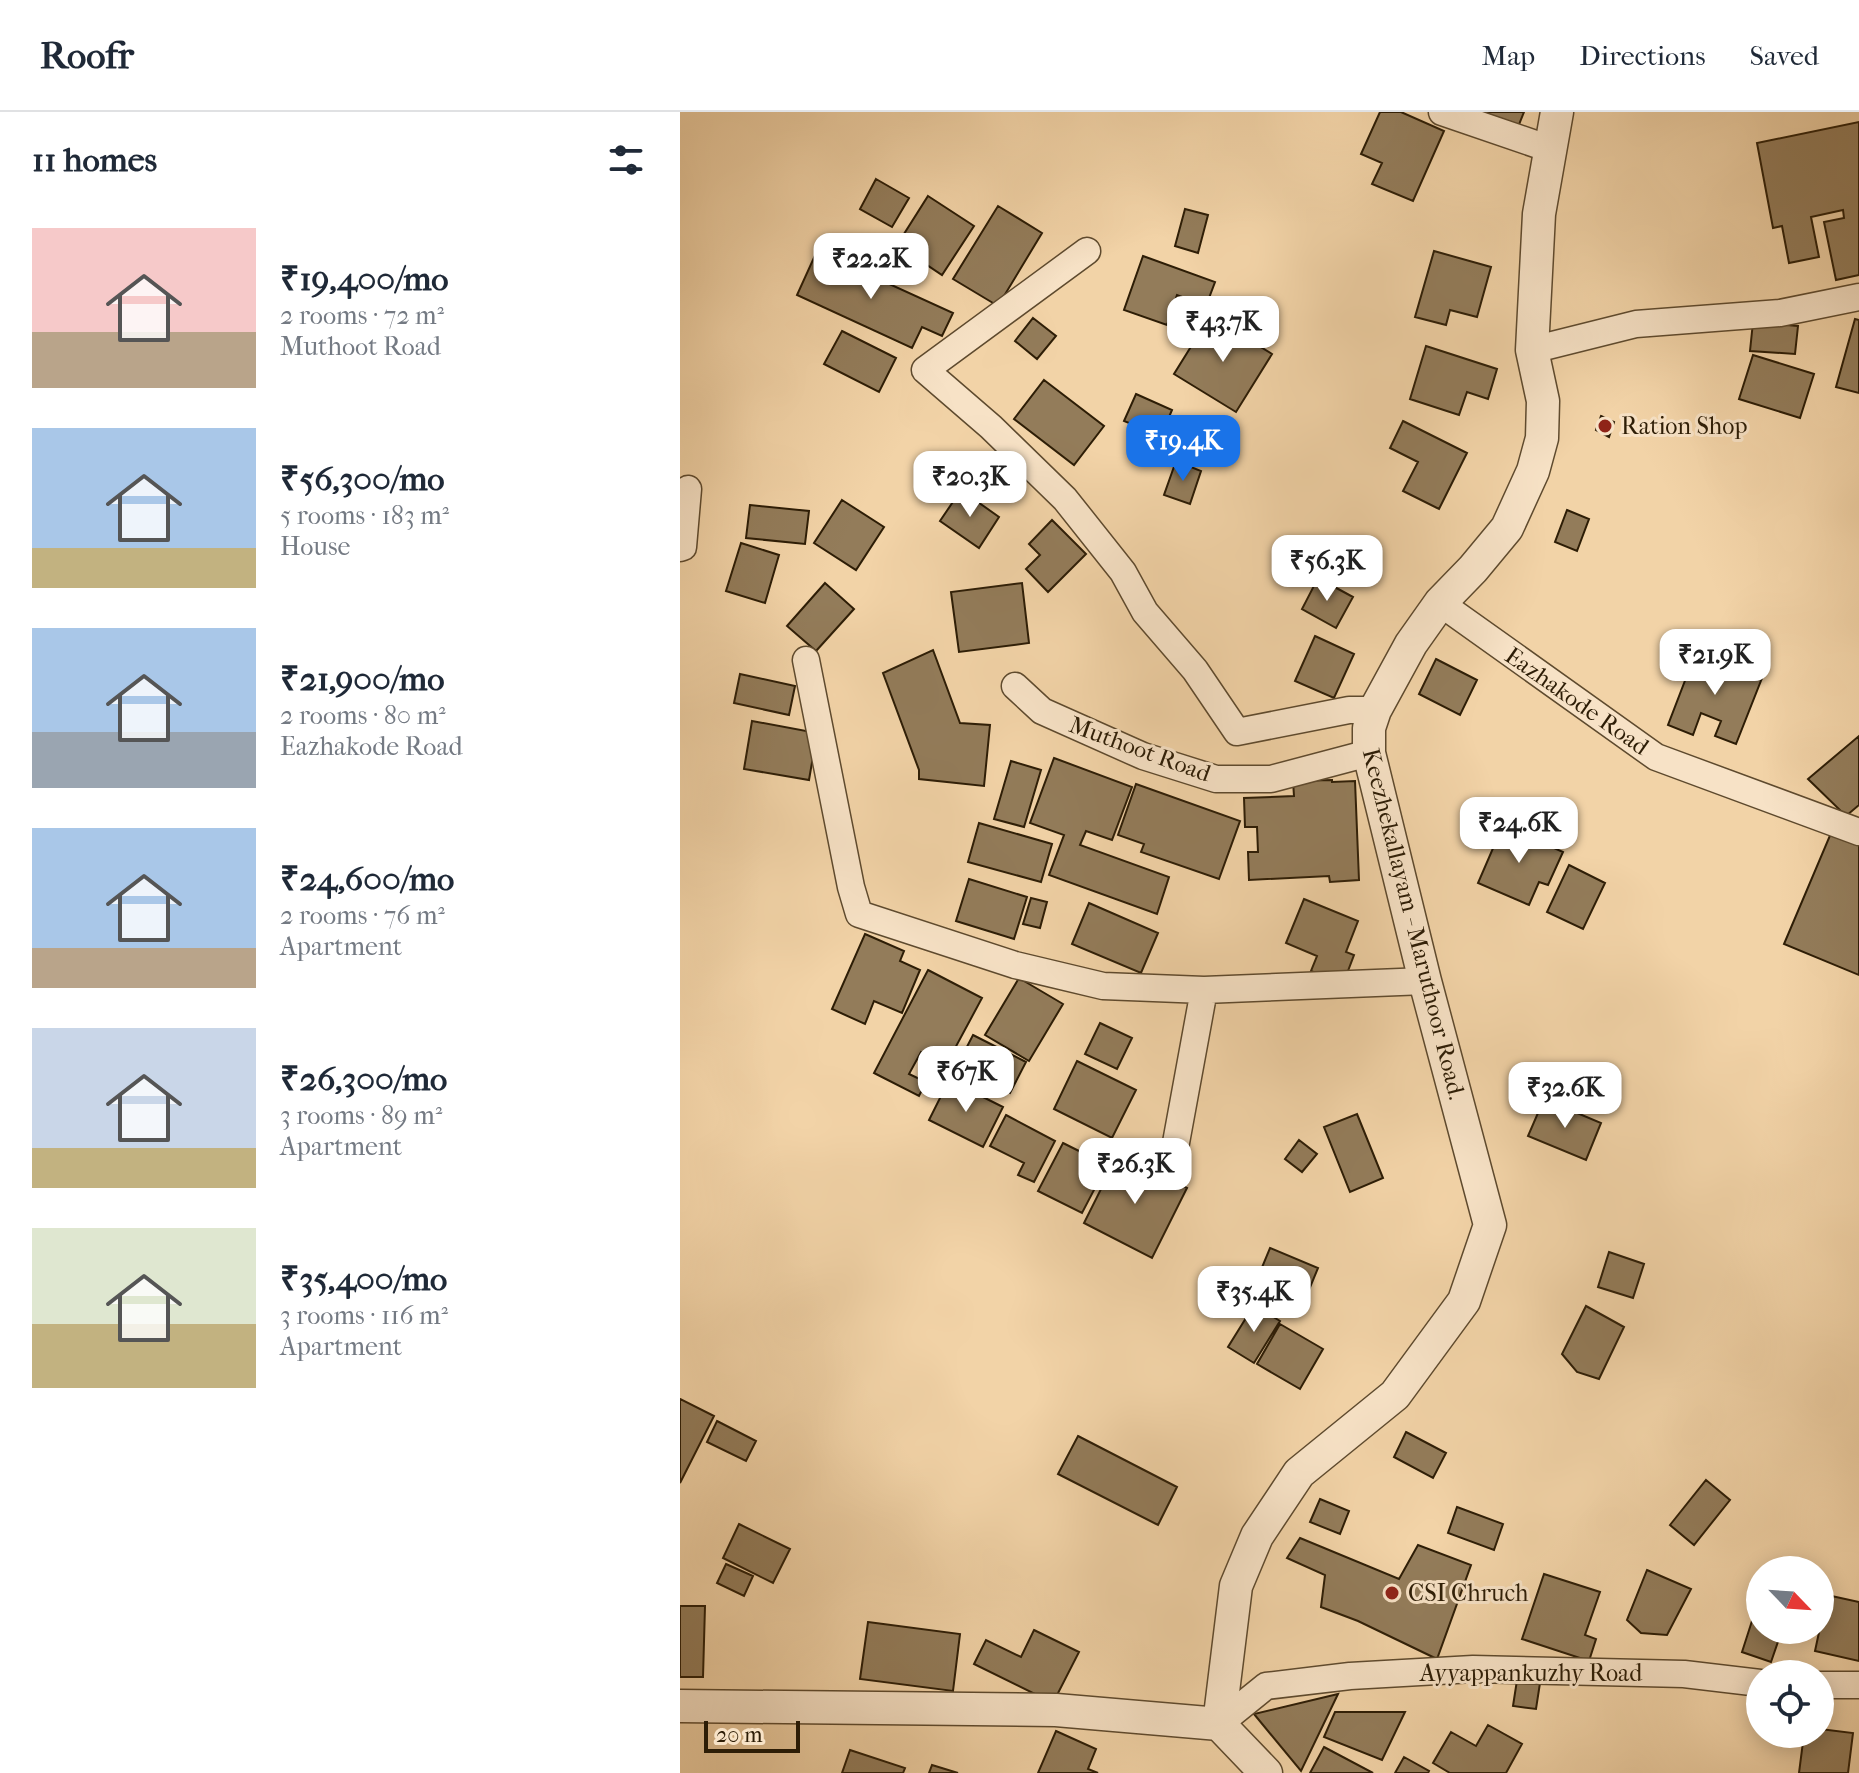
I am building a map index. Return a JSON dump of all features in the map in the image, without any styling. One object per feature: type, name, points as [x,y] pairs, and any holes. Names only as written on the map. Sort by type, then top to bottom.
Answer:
[{"type":"street","points":[[1442,112],[1550,149]]},
{"type":"street","name":"Keezhekallayam - Maruthoor Road.","points":[[1219,1724],[1236,1586],[1257,1536],[1299,1473],[1395,1395],[1464,1301],[1490,1225],[1369,753],[1369,728],[1375,710],[1411,644],[1440,603],[1507,528],[1533,471],[1542,438],[1543,401],[1532,350],[1539,214],[1557,112]]},
{"type":"street","points":[[1087,251],[925,370],[991,427],[1065,499],[1123,572],[1145,612],[1195,670],[1237,732],[1349,710],[1375,710]]},
{"type":"street","points":[[1532,350],[1636,324],[1780,313],[1859,297]]},
{"type":"street","points":[[680,548],[683,547],[688,489]]},
{"type":"street","name":"Eazhakode Road","points":[[1440,603],[1656,757],[1859,832]]},
{"type":"street","points":[[806,660],[859,914],[1015,965],[1103,986],[1204,990],[1425,981]]},
{"type":"street","name":"Muthoot Road","points":[[1015,686],[1042,711],[1054,717],[1143,756],[1216,779],[1271,779],[1369,753]]},
{"type":"street","points":[[1173,1159],[1204,990]]},
{"type":"street","name":"Ayyappankuzhy Road","points":[[1219,1724],[1266,1686],[1350,1676],[1473,1669],[1684,1674],[1746,1681]]},
{"type":"street","points":[[1834,1685],[1859,1685]]},
{"type":"street","points":[[680,1706],[1056,1710],[1219,1724],[1266,1773]]},
{"type":"building","points":[[1380,112],[1401,112],[1444,131],[1413,201],[1372,184],[1382,163],[1361,154]]},
{"type":"building","points":[[1465,112],[1524,112],[1516,132]]},
{"type":"building","points":[[1859,122],[1859,275],[1836,280],[1824,222],[1844,218],[1843,210],[1811,217],[1819,257],[1789,263],[1782,226],[1773,228],[1757,143]]},
{"type":"building","points":[[876,179],[909,198],[892,227],[860,209]]},
{"type":"building","points":[[928,196],[974,226],[942,275],[897,245]]},
{"type":"building","points":[[998,206],[1042,233],[998,306],[953,279]]},
{"type":"building","points":[[1185,209],[1208,215],[1198,253],[1175,246]]},
{"type":"building","points":[[817,251],[953,313],[942,336],[922,327],[912,348],[797,295]]},
{"type":"building","points":[[1434,251],[1491,267],[1477,317],[1450,310],[1446,325],[1415,317]]},
{"type":"building","points":[[1143,256],[1215,282],[1206,306],[1177,295],[1167,325],[1124,310]]},
{"type":"building","points":[[1210,316],[1272,354],[1236,412],[1174,374]]},
{"type":"building","points":[[1033,318],[1056,336],[1037,359],[1015,341]]},
{"type":"building","points":[[1855,319],[1859,320],[1859,393],[1836,387]]},
{"type":"building","points":[[1753,322],[1798,326],[1795,354],[1750,351]]},
{"type":"building","points":[[842,331],[896,358],[879,392],[824,364]]},
{"type":"building","points":[[1426,346],[1497,369],[1488,399],[1467,392],[1459,415],[1410,399]]},
{"type":"building","points":[[1753,355],[1814,374],[1800,418],[1739,399]]},
{"type":"building","points":[[1044,380],[1104,426],[1074,465],[1014,419]]},
{"type":"building","points":[[1136,394],[1172,410],[1161,436],[1124,421]]},
{"type":"building","name":"Ration Shop","points":[[1601,416],[1614,422],[1609,437],[1596,430]]},
{"type":"building","points":[[1403,421],[1467,453],[1439,509],[1403,491],[1418,462],[1390,448]]},
{"type":"building","points":[[1176,461],[1201,471],[1190,504],[1164,495]]},
{"type":"building","points":[[961,490],[999,517],[979,548],[940,521]]},
{"type":"building","points":[[842,500],[884,527],[856,570],[814,543]]},
{"type":"building","points":[[750,505],[809,511],[805,544],[746,538]]},
{"type":"building","points":[[1567,510],[1589,519],[1577,551],[1555,542]]},
{"type":"building","points":[[1052,520],[1086,554],[1048,592],[1026,569],[1040,555],[1029,544]]},
{"type":"building","points":[[741,543],[779,555],[765,603],[726,591]]},
{"type":"building","points":[[1318,578],[1353,597],[1336,628],[1302,609]]},
{"type":"building","points":[[825,583],[854,609],[816,651],[787,626]]},
{"type":"building","points":[[1022,583],[1029,643],[959,652],[951,592]]},
{"type":"building","points":[[1315,636],[1354,654],[1334,698],[1295,681]]},
{"type":"building","points":[[933,650],[960,723],[990,725],[984,786],[919,779],[919,770],[883,673]]},
{"type":"building","points":[[1696,652],[1762,678],[1736,744],[1715,736],[1721,721],[1701,713],[1693,735],[1668,725]]},
{"type":"building","points":[[1436,659],[1477,680],[1460,715],[1419,694]]},
{"type":"building","points":[[740,674],[795,686],[789,715],[734,703]]},
{"type":"building","points":[[752,721],[817,733],[809,780],[744,769]]},
{"type":"building","points":[[1859,736],[1859,805],[1846,816],[1808,779]]},
{"type":"building","points":[[1054,758],[1132,787],[1112,840],[1086,831],[1080,845],[1169,877],[1157,914],[1049,875],[1064,835],[1030,823]]},
{"type":"building","points":[[1011,761],[1041,770],[1024,827],[994,819]]},
{"type":"building","points":[[1293,781],[1355,781],[1359,880],[1330,882],[1329,876],[1249,880],[1248,852],[1258,852],[1257,827],[1245,827],[1244,798],[1294,796]]},
{"type":"building","points":[[1136,784],[1240,821],[1219,879],[1141,852],[1144,844],[1118,835]]},
{"type":"building","points":[[979,823],[1052,844],[1041,882],[968,862]]},
{"type":"building","points":[[1503,825],[1563,852],[1548,885],[1539,882],[1529,905],[1478,883]]},
{"type":"building","points":[[1834,826],[1859,836],[1859,975],[1784,944]]},
{"type":"building","points":[[1569,865],[1605,883],[1583,929],[1547,912]]},
{"type":"building","points":[[969,879],[1027,897],[1014,939],[956,921]]},
{"type":"building","points":[[1031,898],[1047,902],[1040,928],[1023,924]]},
{"type":"building","points":[[1304,899],[1358,921],[1346,952],[1354,955],[1343,984],[1311,971],[1317,956],[1286,943]]},
{"type":"building","points":[[1089,903],[1158,933],[1141,973],[1072,944]]},
{"type":"building","points":[[865,934],[904,951],[900,961],[920,970],[902,1013],[874,1001],[865,1024],[832,1009]]},
{"type":"building","points":[[928,970],[982,998],[946,1065],[921,1052],[909,1074],[926,1082],[919,1096],[874,1073]]},
{"type":"building","points":[[1019,978],[1063,1004],[1029,1061],[985,1035]]},
{"type":"building","points":[[1100,1023],[1132,1038],[1117,1069],[1085,1054]]},
{"type":"building","points":[[973,1035],[1026,1062],[1010,1093],[957,1066]]},
{"type":"building","points":[[1077,1061],[1136,1090],[1112,1138],[1054,1109]]},
{"type":"building","points":[[949,1080],[1003,1107],[983,1147],[929,1120]]},
{"type":"building","points":[[1544,1099],[1601,1123],[1586,1160],[1528,1136]]},
{"type":"building","points":[[1357,1114],[1383,1178],[1350,1192],[1324,1127]]},
{"type":"building","points":[[1006,1115],[1055,1141],[1034,1182],[1018,1175],[1024,1163],[990,1146]]},
{"type":"building","points":[[1299,1140],[1317,1154],[1302,1172],[1285,1159]]},
{"type":"building","points":[[1063,1143],[1107,1165],[1082,1213],[1038,1191]]},
{"type":"building","points":[[1118,1155],[1187,1188],[1152,1258],[1084,1223]]},
{"type":"building","points":[[1270,1248],[1318,1268],[1299,1314],[1251,1294]]},
{"type":"building","points":[[1609,1252],[1644,1264],[1633,1298],[1598,1287]]},
{"type":"building","points":[[1254,1305],[1280,1321],[1254,1363],[1228,1347]]},
{"type":"building","points":[[1586,1306],[1624,1327],[1599,1379],[1577,1372],[1562,1354]]},
{"type":"building","points":[[1280,1324],[1323,1349],[1300,1389],[1257,1364]]},
{"type":"building","points":[[680,1399],[714,1416],[680,1483]]},
{"type":"building","points":[[717,1421],[756,1441],[746,1461],[707,1442]]},
{"type":"building","points":[[1406,1432],[1446,1453],[1433,1478],[1394,1457]]},
{"type":"building","points":[[1078,1436],[1177,1487],[1158,1525],[1058,1474]]},
{"type":"building","points":[[1706,1480],[1730,1500],[1694,1545],[1670,1525]]},
{"type":"building","points":[[1320,1499],[1349,1511],[1340,1534],[1310,1522]]},
{"type":"building","points":[[1457,1507],[1503,1524],[1494,1550],[1448,1533]]},
{"type":"building","points":[[739,1524],[790,1549],[773,1583],[723,1558]]},
{"type":"building","name":"CSI Chruch","points":[[1300,1538],[1399,1579],[1418,1545],[1471,1565],[1437,1659],[1321,1607],[1325,1575],[1287,1558]]},
{"type":"building","points":[[726,1564],[753,1576],[744,1596],[717,1583]]},
{"type":"building","points":[[1647,1570],[1691,1589],[1667,1635],[1641,1633],[1627,1620]]},
{"type":"building","points":[[1544,1574],[1600,1592],[1585,1635],[1596,1639],[1589,1661],[1522,1639]]},
{"type":"building","points":[[1834,1597],[1859,1602],[1859,1661],[1815,1651],[1816,1644],[1834,1644]]},
{"type":"building","points":[[680,1606],[705,1606],[703,1677],[680,1677]]},
{"type":"building","points":[[868,1622],[960,1634],[953,1691],[860,1679]]},
{"type":"building","points":[[1034,1630],[1079,1652],[1053,1703],[974,1664],[986,1640],[1021,1657]]},
{"type":"building","points":[[1746,1640],[1746,1644],[1777,1644],[1772,1660],[1742,1652]]},
{"type":"building","points":[[1517,1680],[1540,1683],[1536,1709],[1513,1706]]},
{"type":"building","points":[[1338,1694],[1301,1771],[1254,1714]]},
{"type":"building","points":[[1335,1712],[1405,1712],[1382,1760],[1324,1737]]},
{"type":"building","points":[[1488,1725],[1522,1744],[1506,1773],[1450,1773],[1433,1763],[1451,1732],[1476,1746]]},
{"type":"building","points":[[1056,1731],[1096,1749],[1088,1769],[1098,1773],[1038,1773]]},
{"type":"building","points":[[1834,1731],[1853,1733],[1848,1773],[1799,1773],[1802,1748],[1834,1748]]},
{"type":"building","points":[[1324,1747],[1373,1773],[1310,1773]]},
{"type":"building","points":[[850,1750],[905,1768],[903,1773],[842,1773]]},
{"type":"building","points":[[1404,1757],[1429,1771],[1428,1773],[1395,1773]]},
{"type":"building","points":[[932,1765],[958,1773],[929,1773]]},
{"type":"place","name":"Ration Shop","points":[[1605,426]]},
{"type":"place","name":"CSI Chruch","points":[[1392,1593]]}]
